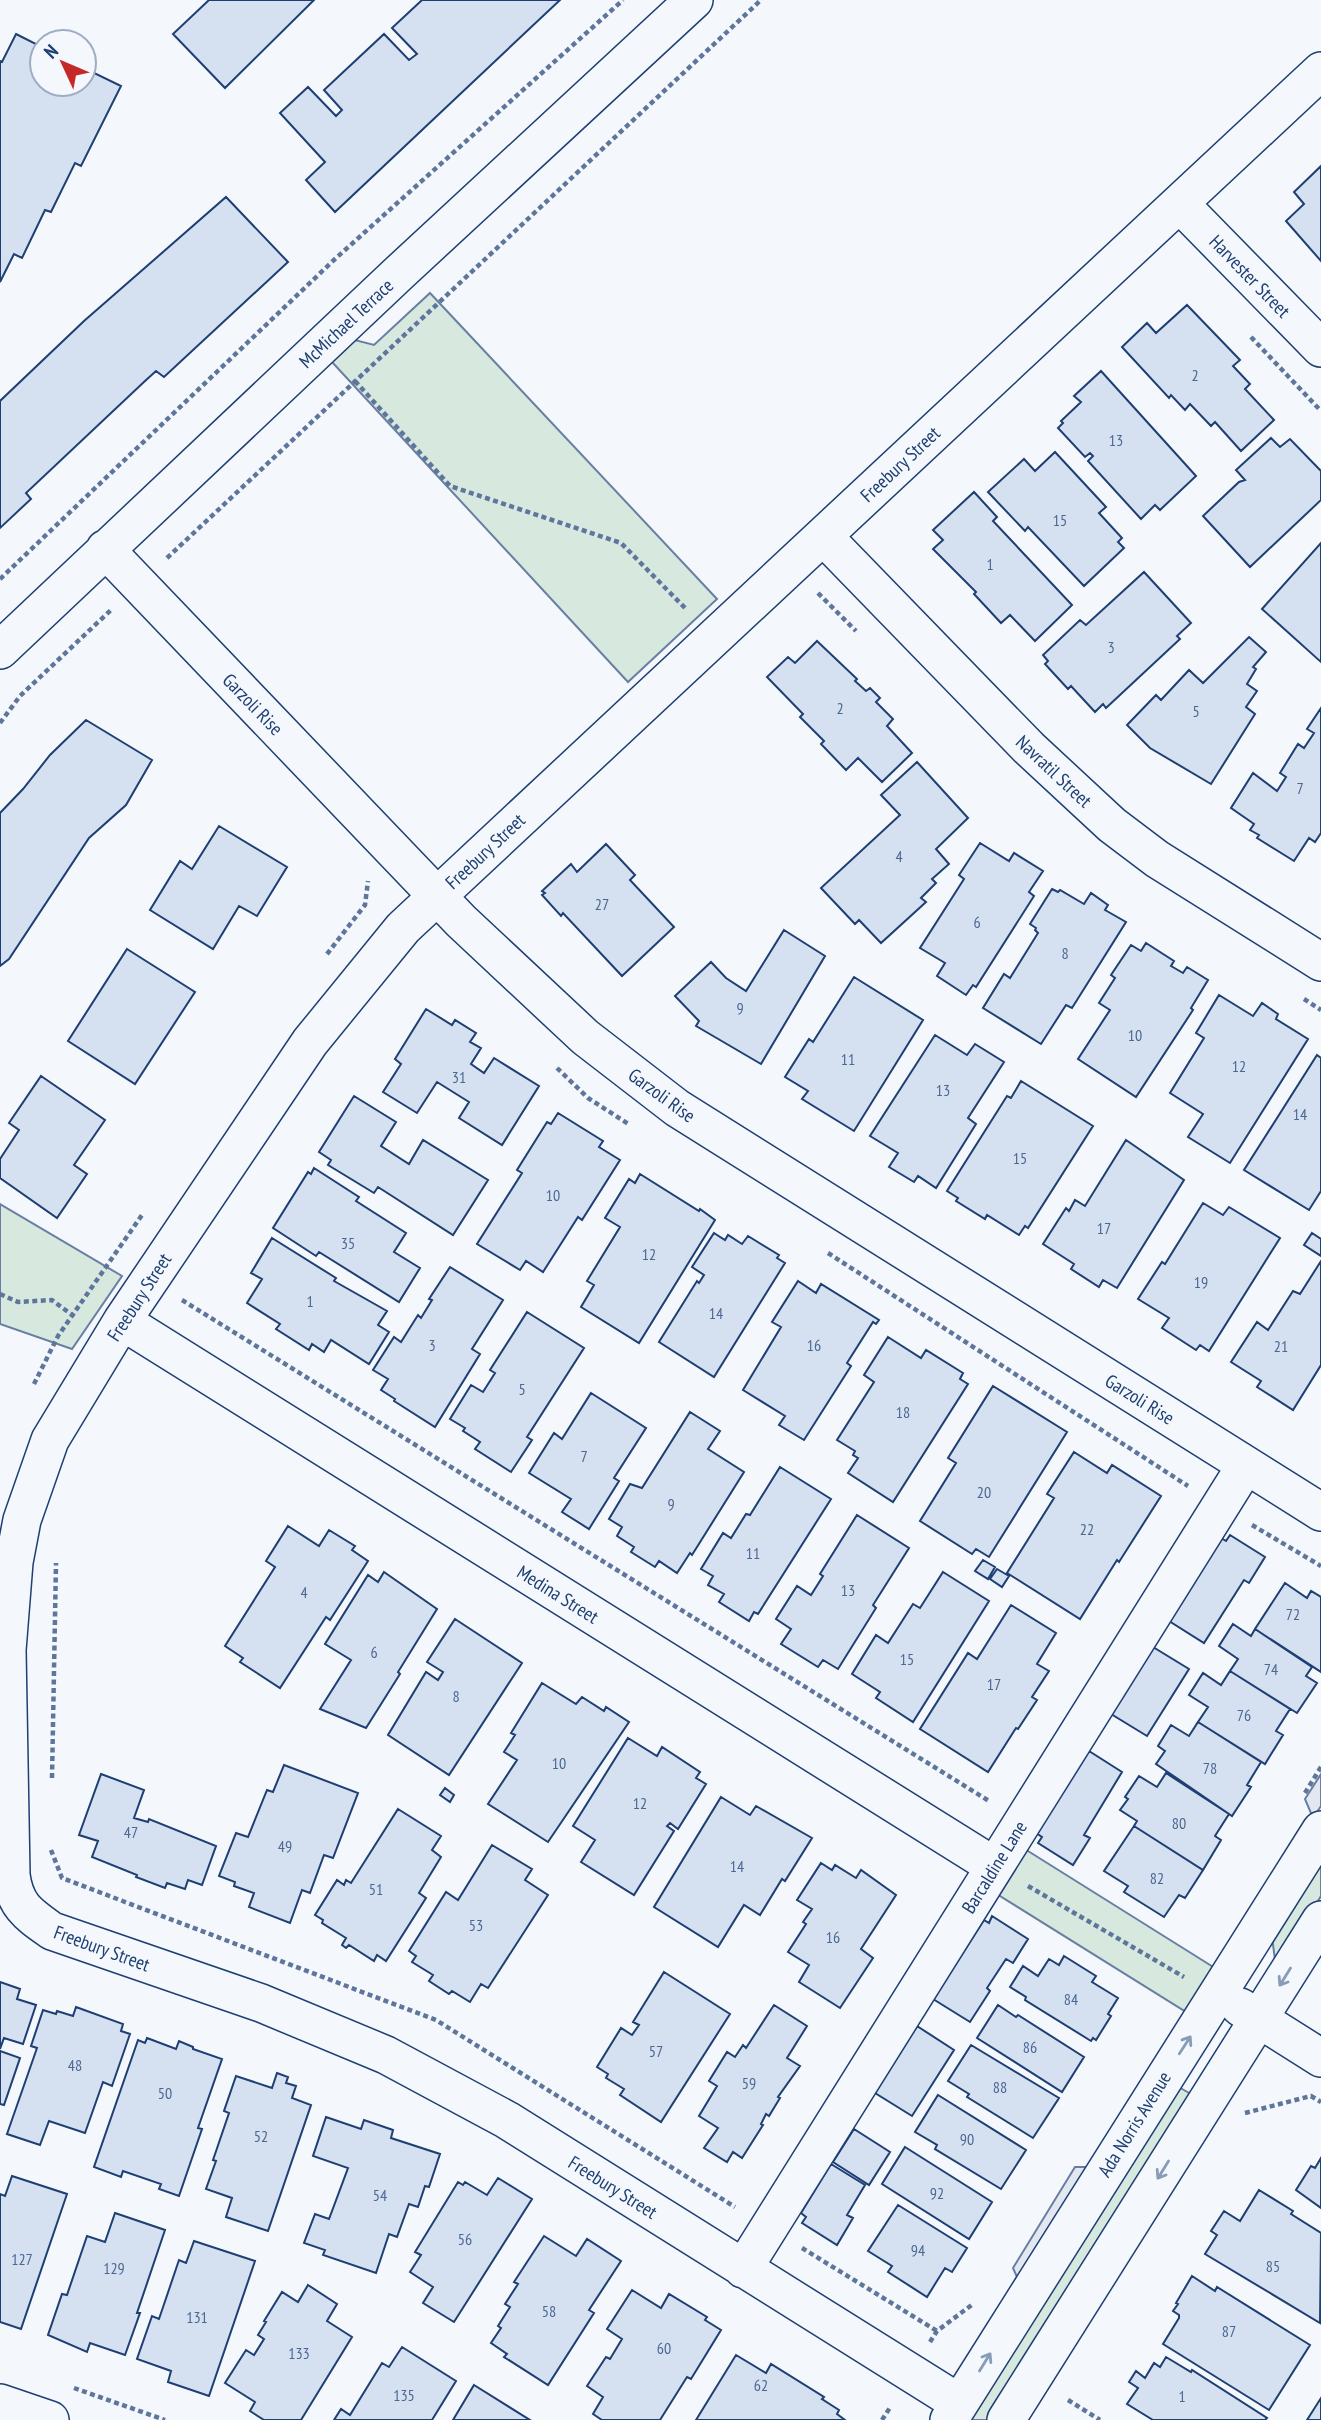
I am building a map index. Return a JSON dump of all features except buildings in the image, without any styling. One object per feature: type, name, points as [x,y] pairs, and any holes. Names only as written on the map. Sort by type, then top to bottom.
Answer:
[{"type":"street","name":"McMichael Terrace","points":[[0,650],[399,273],[694,0]]},
{"type":"street","name":"Freebury Street","points":[[954,2412],[743,2269],[507,2120],[386,2054],[261,2003],[52,1931],[25,1912],[13,1891],[11,1875],[8,1650],[14,1562],[22,1520],[50,1440],[122,1321],[310,1042],[394,939],[1321,72]]},
{"type":"street","name":"Harvester Street","points":[[1180,204],[1321,348]]},
{"type":"street","name":"Navratil Street","points":[[824,536],[1029,748],[1112,825],[1157,859],[1321,962]]},
{"type":"street","name":"Garzoli Rise","points":[[106,550],[461,921],[585,1037],[677,1108],[1321,1512]]},
{"type":"street","name":"Medina Street","points":[[122,1321],[994,1866]]},
{"type":"street","name":"Barcaldine Lane","points":[[743,2269],[1245,1465]]},
{"type":"street","name":"Ada Norris Avenue","points":[[954,2412],[1206,1988],[1321,1830]]},
{"type":"street","points":[[1006,2420],[1321,1920]]},
{"type":"street","points":[[1206,1988],[1321,2058]]},
{"type":"street","points":[[0,2403],[50,2420]]},
{"type":"path","points":[[0,579],[335,259],[624,0]]},
{"type":"path","points":[[0,723],[20,696],[761,0]]},
{"type":"path","points":[[355,381],[450,486],[621,543],[714,638]]},
{"type":"path","points":[[325,956],[365,905],[368,873]]},
{"type":"path","points":[[34,1386],[58,1336],[143,1213]]},
{"type":"path","points":[[0,1294],[19,1302],[52,1300],[72,1315]]},
{"type":"path","points":[[181,1300],[1023,1822]]},
{"type":"path","points":[[52,1780],[57,1552]]},
{"type":"path","points":[[50,1848],[62,1878],[436,2021],[937,2331]]},
{"type":"path","points":[[994,1866],[1206,1988]]},
{"type":"path","points":[[1242,2113],[1311,2096],[1321,2102]]},
{"type":"path","points":[[63,2384],[165,2420]]},
{"type":"path","points":[[1068,2400],[1100,2420]]},
{"type":"shaded area","points":[[430,293],[717,599],[628,682],[332,362],[355,340],[374,345]]},
{"type":"shaded area","points":[[0,1204],[122,1276],[72,1349],[0,1324]]},
{"type":"shaded area","points":[[1321,1774],[1321,1806],[1313,1818],[1305,1799]]},
{"type":"shaded area","points":[[1020,1846],[1218,1970],[1191,2015],[992,1891]]},
{"type":"shaded area","points":[[1321,1854],[1321,1896],[1281,1961],[1275,1960],[1272,1937]]},
{"type":"shaded area","points":[[1177,2086],[1196,2097],[994,2420],[968,2420]]},
{"type":"shaded area","points":[[1075,2167],[1095,2167],[1021,2286],[1013,2268]]}]
